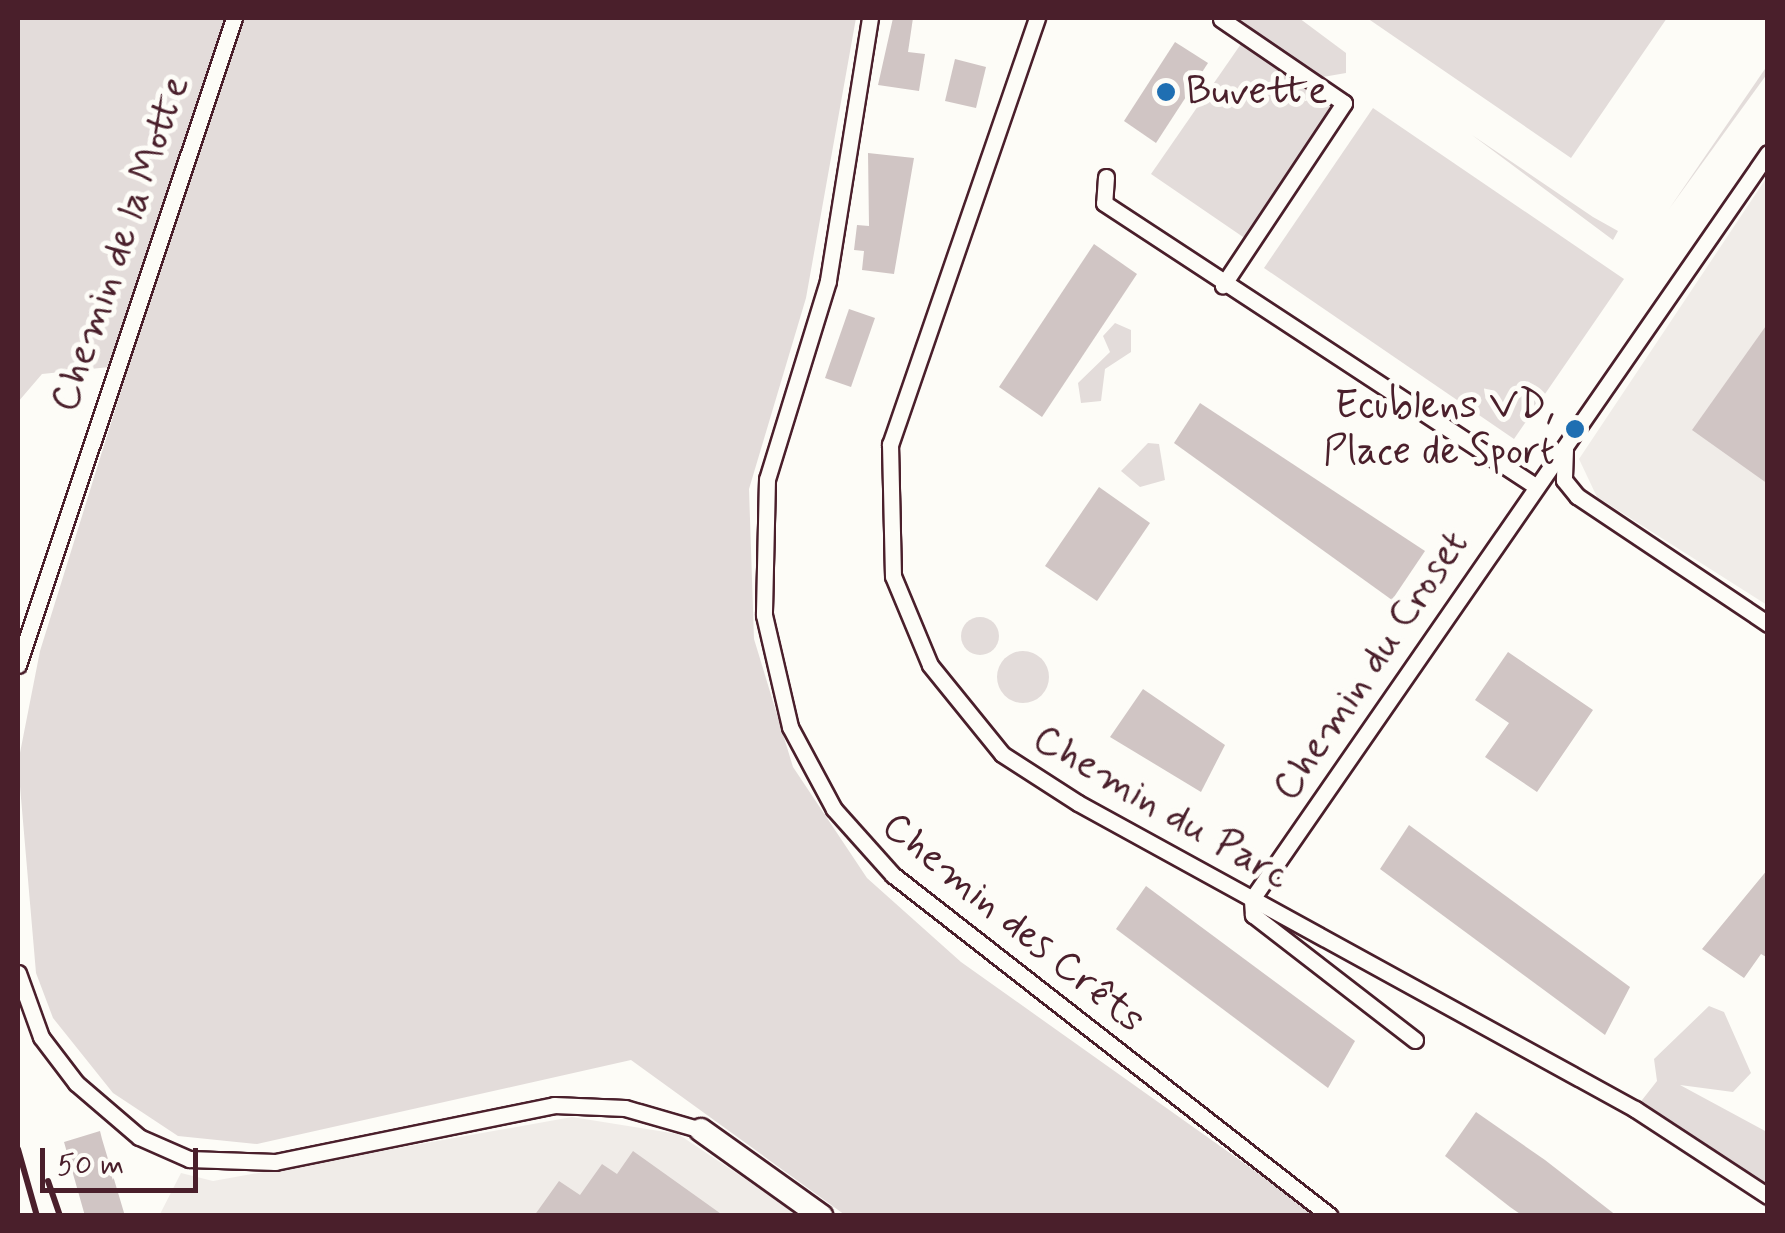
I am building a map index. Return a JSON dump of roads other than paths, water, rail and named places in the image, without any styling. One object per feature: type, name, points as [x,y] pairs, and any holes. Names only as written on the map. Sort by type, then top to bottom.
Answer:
[{"type":"street","name":"Chemin de la Motte","points":[[18,665],[234,18]]},
{"type":"street","name":"Chemin des Crêts","points":[[870,18],[832,264],[767,479],[764,616],[790,726],[828,800],[893,876],[1330,1216]]},
{"type":"street","name":"Chemin du Parc","points":[[1037,18],[900,406],[886,484],[888,548],[930,666],[1002,754],[1252,900],[1716,1155],[1768,1196]]},
{"type":"street","points":[[1221,19],[1344,103],[1223,285]]},
{"type":"street","name":"Chemin du Croset","points":[[1252,900],[1534,485],[1768,153]]},
{"type":"street","points":[[1106,178],[1104,203],[1223,285],[1534,485]]},
{"type":"street","points":[[1568,440],[1562,470],[1576,496],[1768,624]]},
{"type":"street","points":[[1252,900],[1254,915],[1415,1040]]},
{"type":"street","points":[[18,973],[41,1037],[76,1083],[139,1136],[189,1159],[275,1162],[554,1105],[625,1108],[701,1130],[820,1216]]},
{"type":"railway","points":[[18,1149],[37,1216]]},
{"type":"railway","points":[[48,1181],[60,1216]]},
{"type":"place","name":"Buvette","points":[[1166,92]]},
{"type":"place","name":"Ecublens VD, Place de Sport","points":[[1575,429]]}]
